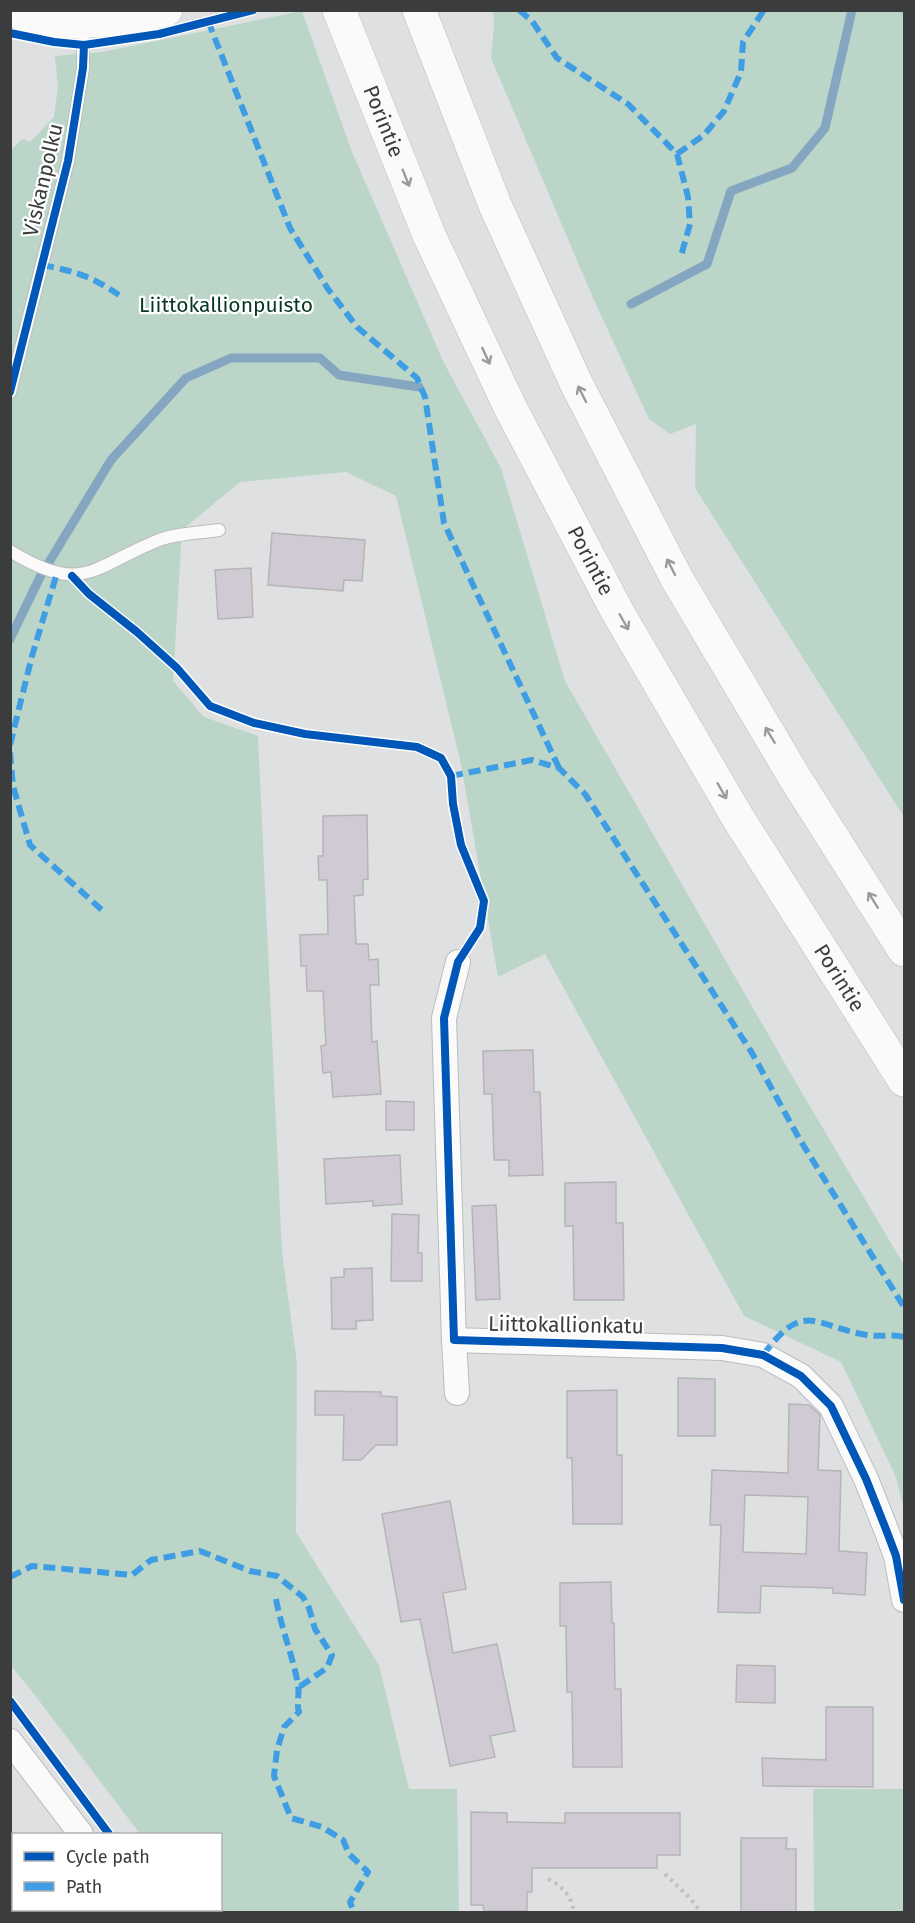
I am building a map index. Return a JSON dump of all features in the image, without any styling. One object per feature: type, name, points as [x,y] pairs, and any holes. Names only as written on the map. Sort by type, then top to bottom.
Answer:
[{"type":"main road","points":[[13,10],[46,21],[95,21],[166,10]]},
{"type":"main road","name":"Porintie","points":[[339,10],[429,235],[510,407],[617,611],[738,818],[904,1080]]},
{"type":"main road","points":[[422,19],[495,205],[562,352],[677,579],[795,778],[904,950]]},
{"type":"street","points":[[457,1393],[444,1018],[458,962]]},
{"type":"street","name":"Liittokallionkatu","points":[[454,1340],[722,1348],[763,1355],[801,1376],[831,1406],[866,1479],[896,1556],[904,1600]]},
{"type":"street","points":[[10,1741],[80,1833]]},
{"type":"lane","name":"Viskanpolku","points":[[10,392],[68,161],[83,69],[95,21]]},
{"type":"lane","points":[[10,551],[34,566],[72,576],[95,572],[162,539],[219,530]]},
{"type":"path","points":[[665,1874],[701,1912]]},
{"type":"path","points":[[548,1879],[562,1887],[572,1902],[574,1912]]},
{"type":"green space","name":"Liittokallionpuisto","points":[[302,11],[352,152],[444,363],[501,468],[565,681],[795,1081],[904,1265],[904,1510],[896,1477],[841,1362],[744,1316],[545,954],[498,977],[461,764],[396,496],[346,472],[240,482],[182,530],[173,681],[204,717],[258,736],[282,1252],[297,1363],[296,1532],[379,1665],[409,1789],[457,1789],[459,1912],[197,1912],[222,1911],[222,1833],[139,1833],[11,1666],[10,151],[22,139],[30,142],[54,117],[58,86],[55,56],[102,52]]},
{"type":"green space","points":[[493,11],[904,11],[904,817],[695,488],[696,424],[670,434],[649,419],[593,298],[491,58]]},
{"type":"green space","points":[[813,1789],[904,1789],[904,1912],[814,1912]]},
{"type":"green space","points":[[10,1837],[12,1838],[12,1911],[69,1912],[11,1912]]},
{"type":"building","points":[[272,533],[365,540],[362,581],[344,580],[343,591],[268,585]]},
{"type":"building","points":[[251,568],[253,617],[218,619],[215,570]]},
{"type":"building","points":[[367,815],[368,879],[363,880],[363,895],[354,896],[356,944],[368,944],[369,960],[378,959],[379,985],[370,985],[372,1042],[377,1041],[381,1094],[333,1097],[331,1072],[323,1073],[321,1046],[326,1045],[323,991],[307,991],[306,966],[301,966],[300,935],[328,934],[327,880],[319,880],[318,856],[323,856],[323,816]]},
{"type":"building","points":[[533,1050],[534,1092],[540,1092],[543,1175],[509,1176],[509,1160],[494,1160],[492,1094],[484,1094],[483,1051]]},
{"type":"building","points":[[386,1101],[414,1102],[414,1130],[386,1130]]},
{"type":"building","points":[[400,1155],[402,1204],[373,1206],[373,1201],[326,1204],[324,1159]]},
{"type":"building","points":[[616,1182],[616,1223],[623,1223],[624,1300],[574,1300],[573,1226],[565,1226],[565,1183]]},
{"type":"building","points":[[496,1205],[500,1299],[476,1300],[472,1206]]},
{"type":"building","points":[[392,1214],[419,1215],[418,1253],[422,1253],[422,1281],[391,1281]]},
{"type":"building","points":[[372,1268],[373,1320],[356,1321],[356,1329],[332,1329],[331,1278],[344,1277],[344,1269]]},
{"type":"building","points":[[678,1378],[715,1379],[715,1436],[678,1436]]},
{"type":"building","points":[[617,1390],[617,1455],[622,1455],[622,1524],[573,1524],[572,1458],[567,1458],[567,1391]]},
{"type":"building","points":[[315,1391],[381,1392],[381,1396],[397,1397],[397,1445],[376,1445],[361,1460],[343,1460],[344,1415],[315,1415]]},
{"type":"building","points":[[789,1404],[809,1405],[820,1415],[818,1470],[841,1471],[839,1551],[867,1553],[865,1595],[833,1593],[833,1588],[761,1586],[760,1613],[718,1612],[721,1525],[710,1525],[712,1470],[788,1473]],"holes":[[[745,1495],[808,1497],[806,1554],[743,1552]]]},
{"type":"building","points":[[450,1501],[466,1589],[443,1593],[453,1653],[497,1644],[515,1731],[490,1736],[495,1757],[450,1766],[420,1619],[401,1622],[382,1514]]},
{"type":"building","points":[[611,1582],[615,1689],[621,1689],[622,1767],[573,1767],[572,1692],[567,1692],[566,1626],[560,1626],[560,1583]]},
{"type":"building","points":[[737,1665],[775,1666],[775,1703],[736,1702]]},
{"type":"building","points":[[826,1707],[873,1707],[873,1787],[763,1786],[762,1758],[826,1760]]},
{"type":"building","points":[[471,1812],[507,1813],[507,1822],[565,1823],[565,1813],[680,1813],[680,1855],[657,1855],[657,1868],[532,1868],[532,1892],[527,1892],[527,1911],[484,1911],[483,1905],[471,1905]]},
{"type":"building","points":[[741,1838],[787,1838],[786,1849],[796,1849],[796,1912],[741,1912]]},
{"type":"waterway","points":[[631,304],[707,264],[731,191],[792,168],[825,128],[852,10]]},
{"type":"waterway","points":[[10,639],[40,577],[111,460],[186,378],[231,358],[320,358],[339,375],[419,387]]},
{"type":"marked path","points":[[519,10],[532,21],[557,58],[628,104],[677,154],[688,197],[690,224],[681,256]]},
{"type":"marked path","points":[[677,154],[704,135],[724,111],[741,72],[743,42],[764,10]]},
{"type":"marked path","points":[[208,21],[290,228],[328,289],[357,327],[417,378],[425,397],[444,523],[559,768]]},
{"type":"marked path","points":[[42,265],[82,275],[119,295]]},
{"type":"marked path","points":[[10,745],[32,656],[57,573]]},
{"type":"marked path","points":[[10,752],[13,786],[30,845],[103,911]]},
{"type":"marked path","points":[[451,776],[532,760],[559,768],[585,794],[752,1053],[800,1140],[904,1307]]},
{"type":"marked path","points":[[763,1355],[789,1327],[800,1322],[821,1323],[867,1335],[904,1337]]},
{"type":"marked path","points":[[10,1577],[32,1566],[132,1575],[151,1560],[200,1551],[250,1571],[277,1576],[303,1597],[315,1629],[332,1655],[327,1668],[299,1687]]},
{"type":"marked path","points":[[276,1599],[296,1674],[299,1712],[284,1727],[277,1750],[274,1776],[291,1818],[322,1827],[343,1840],[349,1854],[368,1872],[350,1902],[354,1912]]},
{"type":"cycle path","points":[[10,33],[54,42],[84,45],[159,34],[253,10]]},
{"type":"cycle path","points":[[10,392],[68,161],[83,68],[84,45]]},
{"type":"cycle path","points":[[72,576],[89,594],[137,632],[177,668],[210,706],[254,723],[305,734],[417,747],[441,758],[451,776],[453,804],[461,845],[484,901],[480,928],[458,962],[444,1018],[454,1340],[722,1348],[763,1355],[801,1376],[831,1406],[866,1479],[896,1556],[904,1600]]},
{"type":"cycle path","points":[[10,1701],[108,1833]]}]
